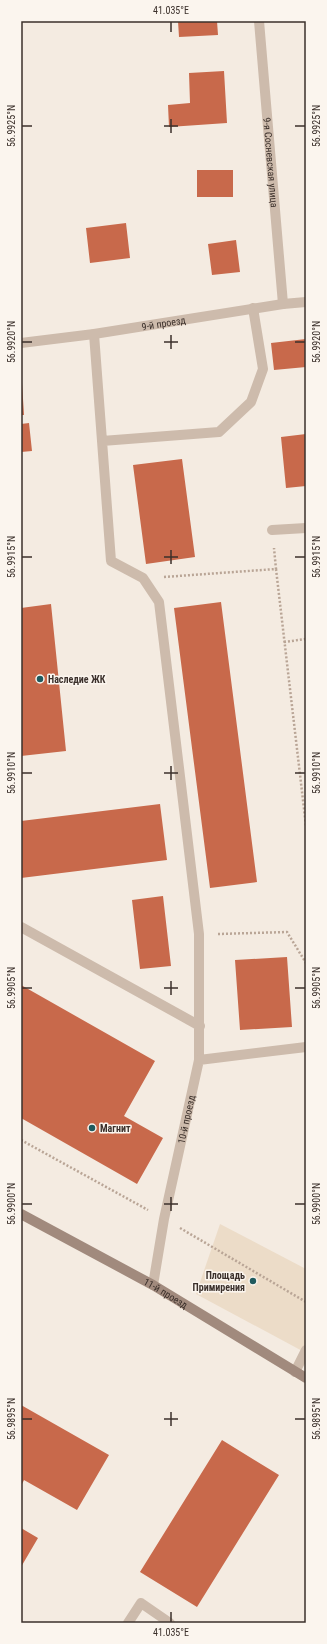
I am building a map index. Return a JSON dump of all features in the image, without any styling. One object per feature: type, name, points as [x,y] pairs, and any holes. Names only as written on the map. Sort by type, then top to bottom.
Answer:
[{"type":"street","name":"9-я Сосневская улица","points":[[259,21],[282,304]]},
{"type":"street","name":"9-й проезд","points":[[21,343],[94,334],[253,308],[306,302]]},
{"type":"street","points":[[102,441],[219,432],[251,402],[262,369],[253,308]]},
{"type":"street","points":[[94,334],[111,561],[143,578]]},
{"type":"street","points":[[272,530],[306,528]]},
{"type":"street","name":"10-й проезд","points":[[143,578],[159,602],[199,934],[199,1060],[164,1219],[153,1284]]},
{"type":"street","points":[[21,927],[200,1026]]},
{"type":"street","points":[[199,1060],[306,1047]]},
{"type":"street","name":"11-й проезд","points":[[21,1214],[153,1284],[306,1378]]},
{"type":"street","points":[[295,1372],[306,1350]]},
{"type":"street","points":[[128,1623],[141,1603],[170,1623]]},
{"type":"path","points":[[272,530],[306,826]]},
{"type":"path","points":[[143,578],[276,569]]},
{"type":"path","points":[[284,642],[306,639]]},
{"type":"path","points":[[199,934],[286,932],[306,963]]},
{"type":"shaded area","name":"Площадь Примирения","points":[[220,1224],[306,1269],[306,1353],[196,1294]]},
{"type":"building","points":[[178,21],[217,21],[218,35],[179,37]]},
{"type":"building","points":[[224,71],[227,123],[169,127],[168,105],[190,103],[189,73]]},
{"type":"building","points":[[197,170],[233,170],[233,197],[197,197]]},
{"type":"building","points":[[126,223],[130,258],[90,263],[86,228]]},
{"type":"building","points":[[236,240],[240,272],[212,275],[208,244]]},
{"type":"building","points":[[306,339],[306,367],[274,370],[271,343]]},
{"type":"building","points":[[22,383],[24,415],[21,415]]},
{"type":"building","points":[[29,423],[32,451],[21,452],[21,424]]},
{"type":"building","points":[[306,434],[306,486],[286,488],[281,437]]},
{"type":"building","points":[[182,459],[195,557],[146,564],[133,465]]},
{"type":"building","points":[[221,602],[257,882],[210,888],[174,608]]},
{"type":"building","name":"Наследие ЖК","points":[[51,604],[66,751],[21,756],[21,608]]},
{"type":"building","points":[[160,804],[167,860],[21,878],[21,821]]},
{"type":"building","points":[[163,896],[171,966],[140,969],[132,900]]},
{"type":"building","points":[[287,957],[292,1027],[240,1030],[235,960]]},
{"type":"building","points":[[21,985],[155,1061],[124,1116],[163,1138],[137,1184],[21,1118]]},
{"type":"building","points":[[21,1405],[109,1455],[77,1510],[24,1480],[21,1486]]},
{"type":"building","points":[[222,1440],[279,1475],[197,1607],[140,1572]]},
{"type":"building","points":[[21,1528],[38,1538],[21,1567]]},
{"type":"place","name":"Наследие ЖК","points":[[40,679]]},
{"type":"place","name":"Магнит","points":[[92,1128]]},
{"type":"place","name":"Площадь Примирения","points":[[253,1281]]}]
